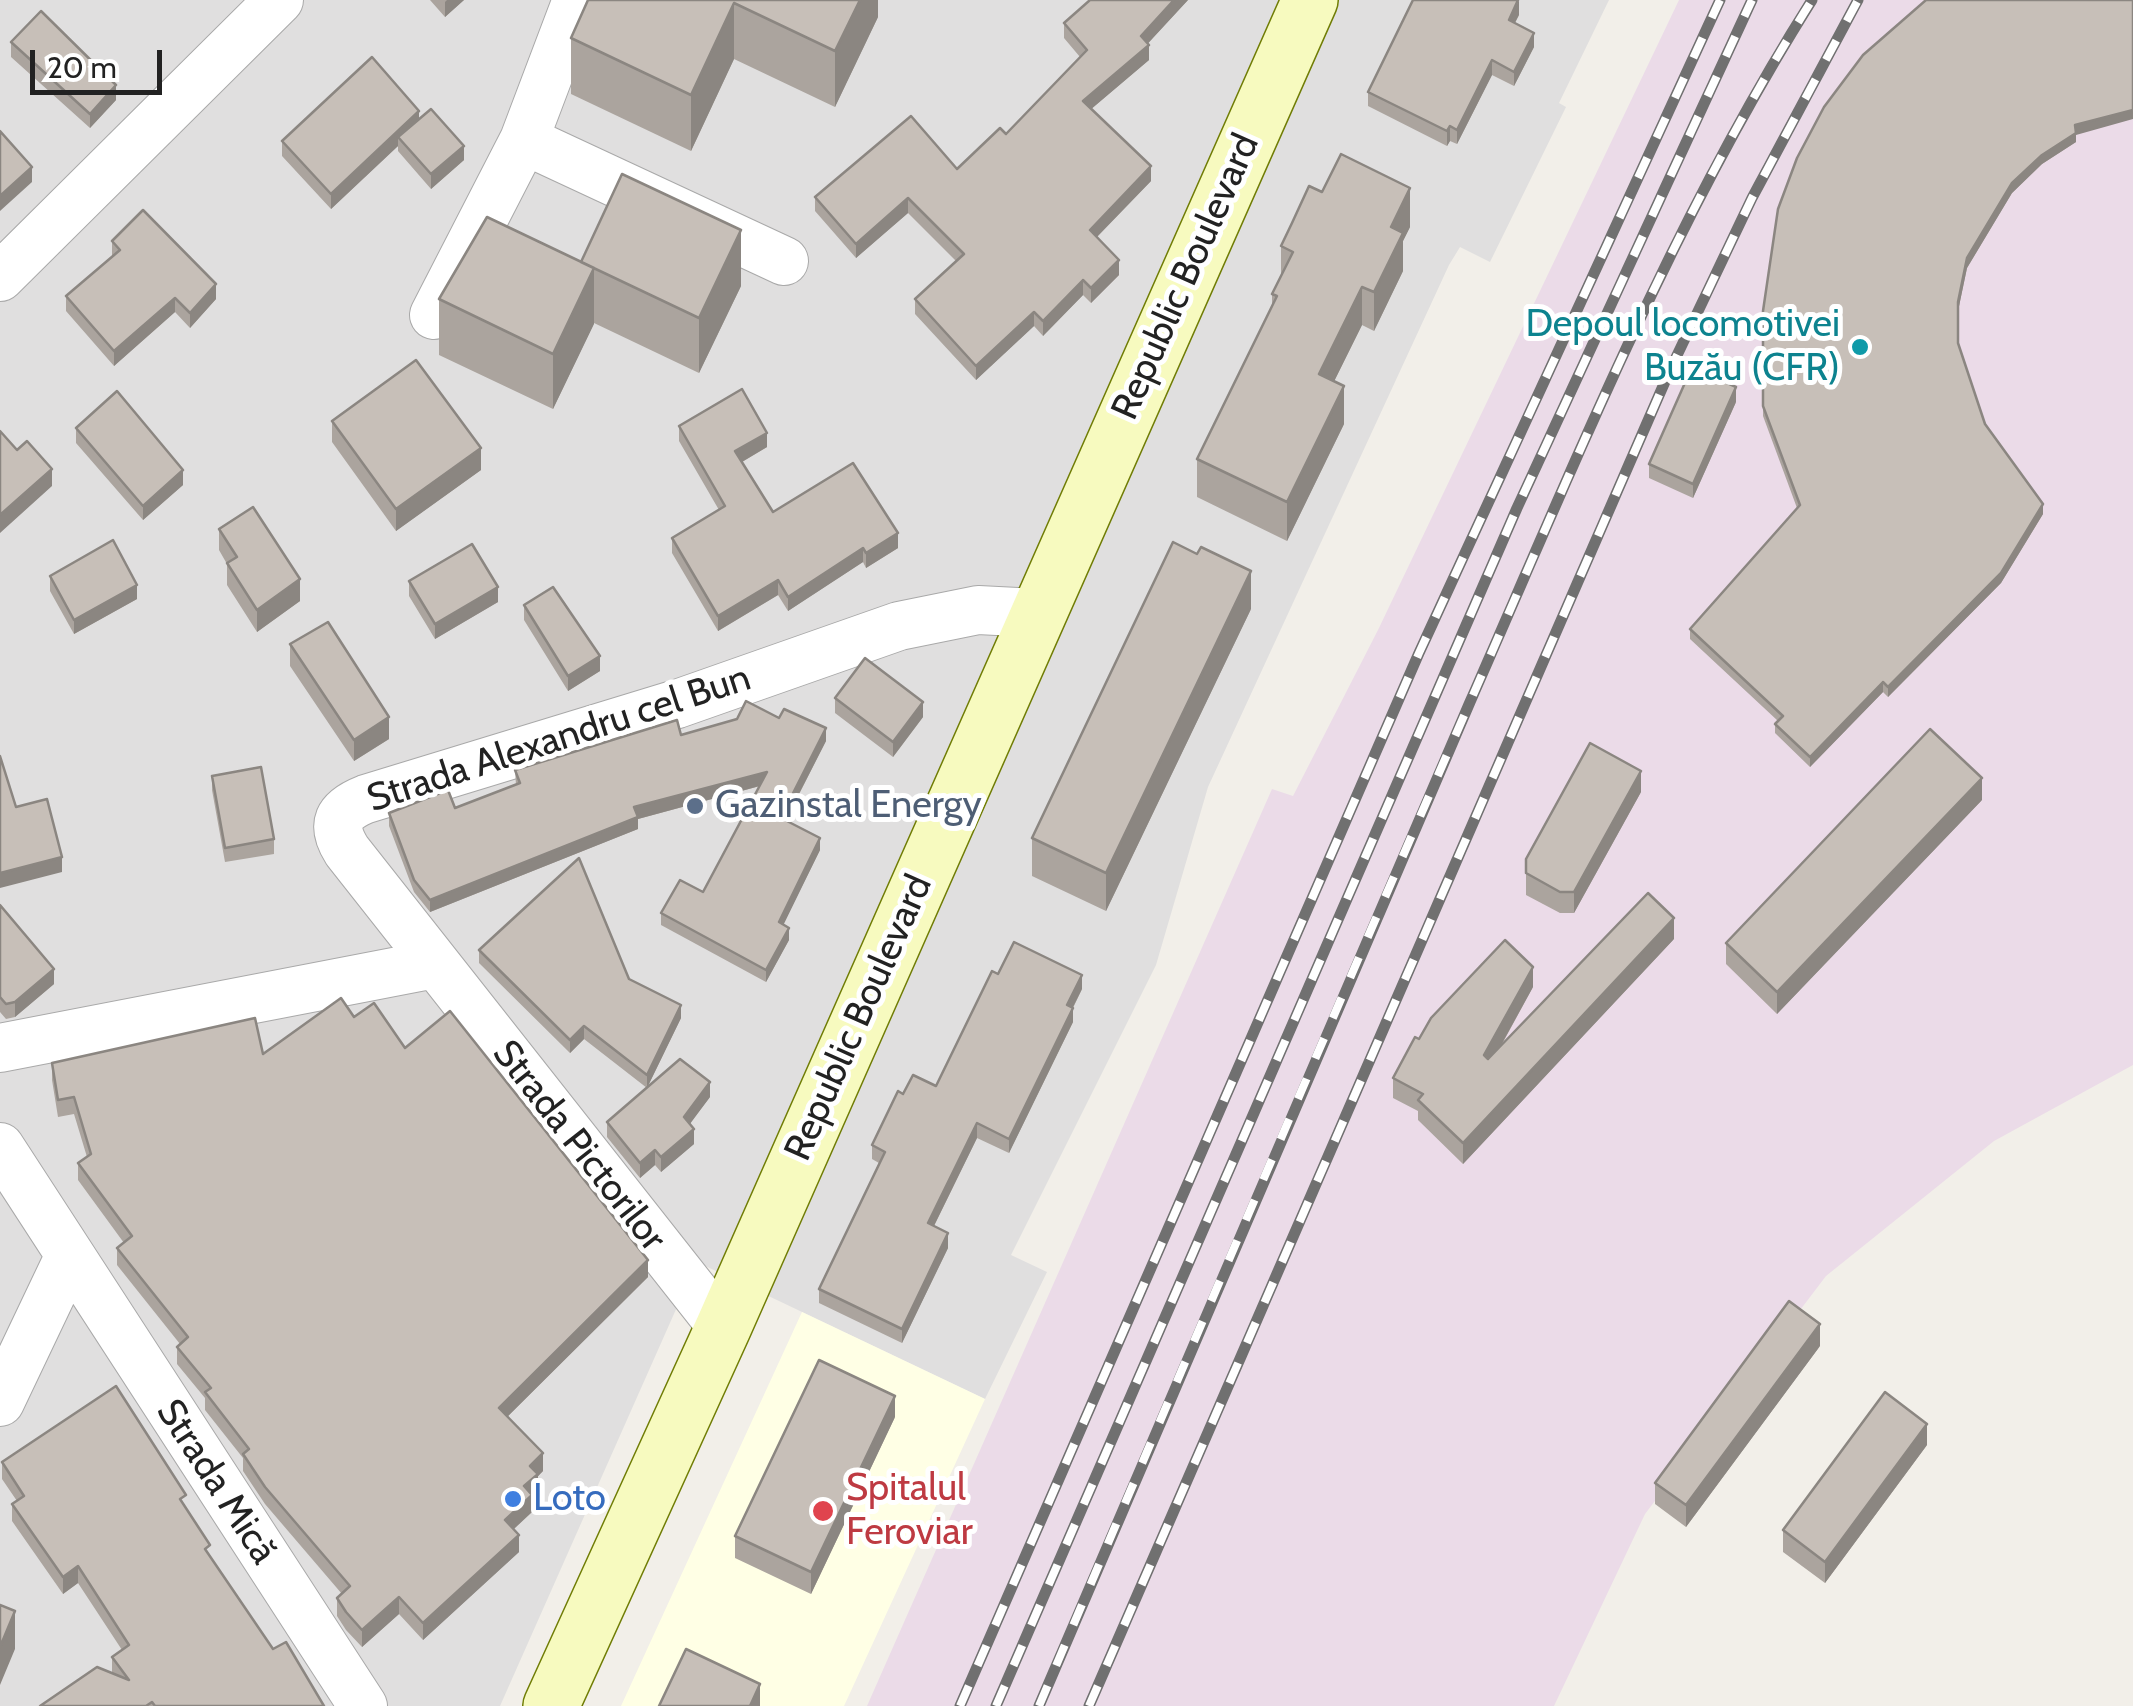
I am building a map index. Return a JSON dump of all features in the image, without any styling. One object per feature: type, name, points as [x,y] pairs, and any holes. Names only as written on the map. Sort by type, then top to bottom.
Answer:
[{"type":"main road","name":"Republic Boulevard","points":[[551,1706],[724,1328],[1310,0]]},
{"type":"main road","points":[[1264,102],[1341,0]]},
{"type":"street","points":[[0,277],[278,0]]},
{"type":"street","points":[[434,315],[524,140],[577,0]]},
{"type":"street","points":[[524,140],[784,260]]},
{"type":"street","name":"Strada Alexandru cel Bun","points":[[434,964],[336,834],[337,820],[346,807],[678,704],[899,626],[978,610],[1037,614]]},
{"type":"street","points":[[0,1048],[434,964]]},
{"type":"street","name":"Strada Pictorilor","points":[[434,964],[724,1328]]},
{"type":"street","name":"Strada Mică","points":[[0,1146],[363,1706]]},
{"type":"street","points":[[0,1402],[69,1257]]},
{"type":"shaded area","points":[[0,0],[1609,0],[1559,103],[1566,107],[1490,262],[1460,247],[1449,265],[1208,787],[1156,965],[1011,1255],[1047,1272],[985,1399],[697,1262],[500,1706],[0,1706]]},
{"type":"shaded area","points":[[1679,0],[2133,0],[2133,1065],[1994,1141],[1826,1276],[1645,1514],[1554,1706],[867,1706],[1272,789],[1293,796],[1378,630]]},
{"type":"shaded area","name":"Spitalul Feroviar","points":[[802,1312],[985,1399],[844,1706],[621,1706]]},
{"type":"building","points":[[588,0],[860,0],[835,51],[734,3],[691,95],[571,38]]},
{"type":"building","points":[[1090,0],[1174,0],[1141,36],[1149,45],[1083,101],[1151,166],[1090,230],[1119,260],[1091,288],[1083,280],[1043,321],[1034,312],[976,366],[915,299],[964,254],[908,198],[856,244],[815,197],[911,116],[957,169],[1000,128],[1006,134],[1087,50],[1064,23]]},
{"type":"building","points":[[1413,0],[1518,0],[1509,20],[1534,33],[1514,72],[1492,60],[1457,130],[1450,126],[1447,131],[1368,92]]},
{"type":"building","name":"Depoul locomotivei Buzău (CFR)","points":[[1926,0],[2133,0],[2133,110],[2075,125],[2076,133],[2042,155],[2012,183],[1967,258],[1958,302],[1958,343],[1985,424],[2043,504],[2001,573],[1888,687],[1883,682],[1810,757],[1775,724],[1783,716],[1690,629],[1800,505],[1763,406],[1763,311],[1778,209],[1797,158],[1824,107],[1863,55]]},
{"type":"building","points":[[41,11],[116,85],[90,114],[11,42]]},
{"type":"building","points":[[372,57],[419,111],[331,194],[282,141]]},
{"type":"building","points":[[431,109],[464,146],[431,174],[398,137]]},
{"type":"building","points":[[0,131],[32,167],[0,196]]},
{"type":"building","points":[[1341,154],[1410,188],[1391,227],[1403,233],[1374,292],[1362,287],[1319,374],[1344,386],[1287,502],[1197,459],[1277,296],[1272,294],[1293,252],[1281,246],[1309,186],[1322,192]]},
{"type":"building","points":[[622,174],[741,230],[699,318],[581,262]]},
{"type":"building","points":[[143,210],[216,284],[190,313],[175,298],[114,351],[66,296],[120,250],[112,241]]},
{"type":"building","points":[[487,217],[594,268],[553,354],[439,299]]},
{"type":"building","points":[[416,360],[481,448],[396,509],[332,421]]},
{"type":"building","points":[[1692,367],[1736,387],[1693,484],[1649,464]]},
{"type":"building","points":[[742,389],[767,433],[735,451],[773,512],[853,463],[898,533],[866,553],[863,548],[788,597],[778,580],[718,616],[672,538],[725,506],[679,426]]},
{"type":"building","points":[[117,391],[183,470],[143,506],[76,428]]},
{"type":"building","points":[[0,431],[17,450],[27,441],[52,469],[0,515]]},
{"type":"building","points":[[253,507],[300,579],[257,610],[227,563],[237,557],[219,529]]},
{"type":"building","points":[[113,540],[137,585],[74,620],[50,576]]},
{"type":"building","points":[[1173,542],[1197,554],[1201,547],[1251,571],[1106,873],[1032,838]]},
{"type":"building","points":[[472,544],[498,587],[435,624],[409,581]]},
{"type":"building","points":[[553,587],[600,656],[568,676],[524,605]]},
{"type":"building","points":[[328,622],[389,717],[354,740],[290,644]]},
{"type":"building","points":[[865,658],[923,702],[893,742],[835,698]]},
{"type":"building","points":[[746,701],[779,718],[784,709],[826,728],[783,813],[783,819],[820,838],[779,922],[789,928],[766,970],[661,913],[680,880],[703,892],[767,772],[634,807],[638,817],[430,900],[414,880],[389,813],[448,790],[455,808],[520,783],[515,770],[677,720],[681,735],[737,719]]},
{"type":"building","points":[[1930,729],[1982,778],[1777,992],[1726,943]]},
{"type":"building","points":[[1590,743],[1641,771],[1574,892],[1560,892],[1526,873],[1526,859]]},
{"type":"building","points":[[0,756],[16,807],[47,799],[62,857],[0,873]]},
{"type":"building","points":[[261,767],[274,839],[225,848],[212,776]]},
{"type":"building","points":[[579,858],[629,979],[681,1005],[647,1075],[584,1026],[570,1040],[479,950]]},
{"type":"building","points":[[1648,893],[1674,918],[1463,1143],[1418,1100],[1423,1094],[1393,1078],[1415,1037],[1419,1039],[1431,1018],[1505,940],[1533,967],[1484,1055],[1488,1059]]},
{"type":"building","points":[[0,905],[54,969],[15,1002],[6,1004],[0,997]]},
{"type":"building","points":[[1014,942],[1082,975],[1067,1005],[1073,1008],[1009,1139],[977,1123],[928,1223],[948,1233],[902,1329],[819,1289],[885,1152],[872,1145],[898,1091],[903,1094],[913,1075],[936,1086],[992,971],[998,974]]},
{"type":"building","points":[[341,998],[354,1017],[374,1003],[405,1048],[450,1011],[648,1260],[499,1408],[543,1453],[530,1466],[538,1474],[524,1486],[532,1495],[505,1520],[519,1535],[423,1623],[399,1597],[362,1630],[337,1598],[350,1586],[265,1487],[243,1454],[249,1449],[205,1392],[211,1388],[177,1347],[188,1337],[117,1248],[132,1236],[78,1163],[91,1154],[74,1097],[58,1100],[52,1063],[255,1018],[263,1054]]},
{"type":"building","points":[[680,1059],[710,1082],[684,1117],[694,1129],[661,1157],[655,1150],[640,1163],[607,1122]]},
{"type":"building","points":[[1789,1301],[1820,1324],[1686,1505],[1655,1483]]},
{"type":"building","points":[[819,1360],[895,1396],[811,1572],[735,1536]]},
{"type":"building","points":[[116,1386],[186,1495],[180,1499],[210,1545],[205,1549],[273,1649],[286,1642],[324,1706],[155,1706],[152,1702],[146,1706],[40,1706],[97,1667],[129,1680],[112,1657],[129,1645],[78,1566],[63,1577],[12,1504],[24,1496],[2,1462]]},
{"type":"building","points":[[1885,1392],[1927,1424],[1825,1562],[1783,1530]]},
{"type":"building","points":[[0,1605],[15,1611],[0,1647]]},
{"type":"building","points":[[686,1649],[760,1684],[750,1706],[659,1706]]},
{"type":"railway","points":[[960,1706],[1419,653],[1720,0]]},
{"type":"railway","points":[[996,1706],[1517,508],[1752,0]]},
{"type":"railway","points":[[1039,1706],[1587,434],[1715,169],[1812,0]]},
{"type":"railway","points":[[1089,1706],[1670,370],[1752,198],[1858,0]]},
{"type":"place","name":"Depoul locomotivei Buzău (CFR)","points":[[1860,347]]},
{"type":"place","name":"Gazinstal Energy","points":[[695,806]]},
{"type":"place","name":"Loto","points":[[513,1499]]},
{"type":"place","name":"Spitalul Feroviar","points":[[823,1511]]}]
